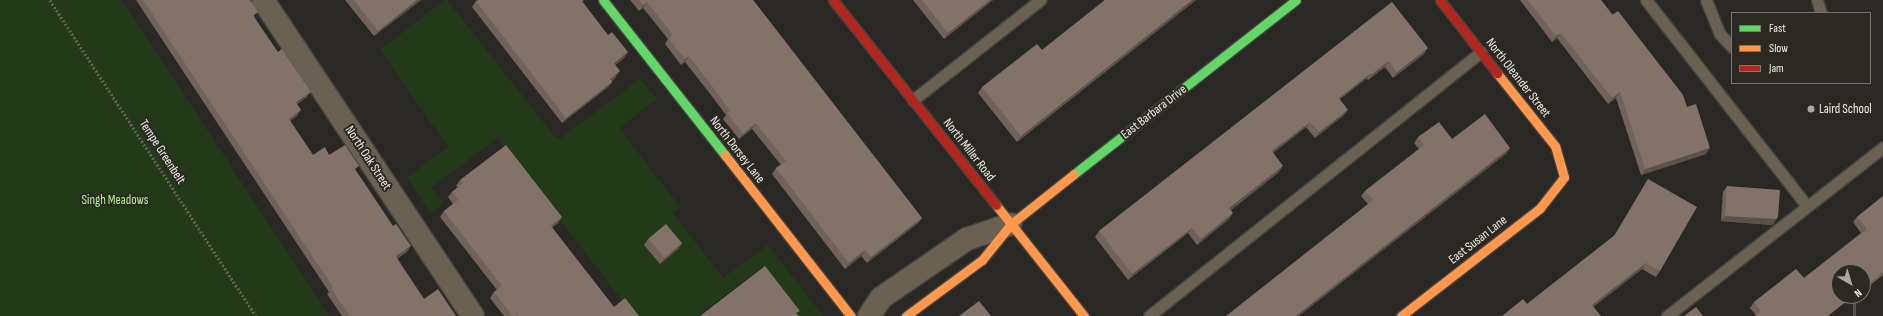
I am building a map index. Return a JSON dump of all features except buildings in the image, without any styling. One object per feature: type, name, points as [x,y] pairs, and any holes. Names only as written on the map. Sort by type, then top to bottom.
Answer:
[{"type":"street","name":"North Oak Street","points":[[263,0],[472,316]]},
{"type":"street","name":"North Dorsey Lane","points":[[603,0],[851,316]]},
{"type":"street","name":"North Miller Road","points":[[833,0],[1084,316]]},
{"type":"street","name":"East Barbara Drive","points":[[894,289],[908,314],[982,260],[1011,224],[1296,0]]},
{"type":"street","name":"North Oleander Street","points":[[1440,0],[1555,146],[1564,177]]},
{"type":"street","name":"East Susan Lane","points":[[1401,316],[1540,208],[1564,177]]},
{"type":"street","name":"East Barbara Drive","points":[[869,316],[881,298],[967,239],[1011,224]]},
{"type":"lane","points":[[913,100],[1040,0]]},
{"type":"lane","points":[[1646,0],[1807,206]]},
{"type":"lane","points":[[1706,0],[1720,34],[1731,46]]},
{"type":"lane","points":[[1817,0],[1821,12]]},
{"type":"lane","points":[[1149,316],[1481,52]]},
{"type":"lane","points":[[1667,316],[1883,147]]},
{"type":"path","name":"Tempe Greenbelt","points":[[50,0],[256,316]]},
{"type":"green space","name":"Singh Meadows","points":[[0,0],[122,0],[329,316],[0,316]]},
{"type":"green space","points":[[444,0],[447,0],[555,137],[561,138],[640,79],[657,99],[619,128],[680,207],[673,213],[723,278],[768,245],[823,316],[797,316],[763,266],[698,316],[634,316],[497,138],[431,188],[444,203],[430,213],[407,177],[448,147],[380,50]]},
{"type":"traffic: fast","points":[[603,0],[725,155]]},
{"type":"traffic: fast","points":[[1074,174],[1296,0]]},
{"type":"traffic: slow","points":[[1401,316],[1540,208],[1564,177],[1555,146],[1497,73]]},
{"type":"traffic: slow","points":[[725,155],[851,316]]},
{"type":"traffic: slow","points":[[906,316],[982,260],[1011,224],[1074,174]]},
{"type":"traffic: slow","points":[[996,205],[1084,316]]},
{"type":"traffic: jam","points":[[833,0],[996,205]]},
{"type":"traffic: jam","points":[[1440,0],[1497,73]]},
{"type":"place","name":"Laird School","points":[[1811,109]]}]
